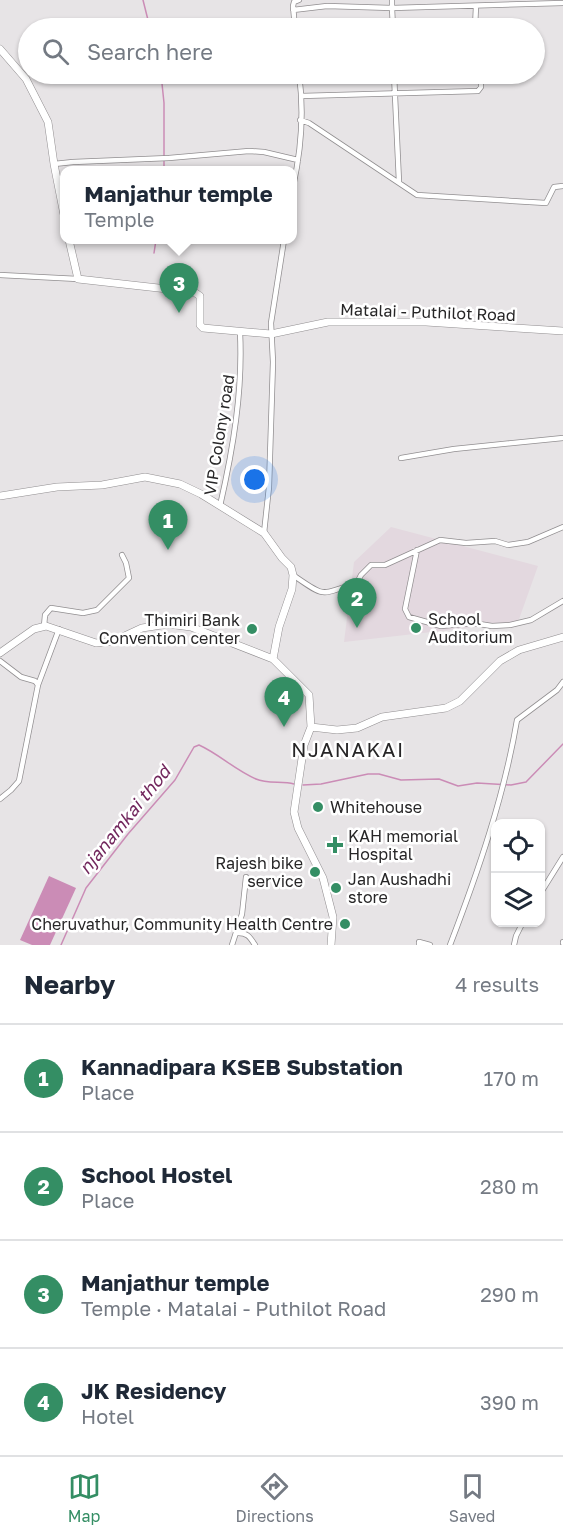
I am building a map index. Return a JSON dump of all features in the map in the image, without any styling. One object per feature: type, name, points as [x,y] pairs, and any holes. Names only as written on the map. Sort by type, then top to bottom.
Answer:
[{"type":"street","points":[[294,18],[294,2],[299,0]]},
{"type":"street","points":[[392,0],[392,18]]},
{"type":"street","points":[[453,0],[453,7]]},
{"type":"street","points":[[293,10],[327,6],[392,8],[476,6],[497,3],[563,3]]},
{"type":"street","points":[[475,18],[476,6]]},
{"type":"street","points":[[0,49],[18,69]]},
{"type":"street","points":[[29,84],[48,122],[60,195]]},
{"type":"street","points":[[297,166],[300,84]]},
{"type":"street","points":[[394,84],[399,182]]},
{"type":"street","points":[[301,96],[478,91],[482,84]]},
{"type":"street","points":[[300,120],[309,123],[417,195],[546,203],[554,187],[563,186]]},
{"type":"street","points":[[54,164],[153,160],[249,151],[298,160]]},
{"type":"street","points":[[0,275],[78,279],[70,244]]},
{"type":"street","points":[[264,533],[269,487],[273,314],[283,244]]},
{"type":"street","name":"Matalai - Puthilot Road","points":[[78,279],[194,292],[200,296],[200,325],[213,330],[272,334],[328,322],[426,322],[563,331]]},
{"type":"street","name":"VIP Colony road","points":[[220,506],[240,392],[240,332]]},
{"type":"street","points":[[401,458],[454,449],[563,438]]},
{"type":"street","points":[[0,496],[57,487],[102,485],[145,477],[160,478],[190,488],[220,506],[264,533],[291,567],[292,589],[279,627],[273,660]]},
{"type":"street","points":[[293,575],[316,591],[325,594],[357,584],[361,575],[371,565],[385,565],[440,540],[466,543],[495,541],[508,545],[528,542],[563,527]]},
{"type":"street","points":[[417,550],[405,609],[408,617],[441,626],[473,623],[492,626],[510,625],[531,620],[563,602]]},
{"type":"street","points":[[44,626],[45,615],[51,608],[83,613],[98,610],[129,578],[122,555]]},
{"type":"street","points":[[0,653],[34,629],[44,626],[59,629],[96,643],[114,641],[142,628],[168,624],[191,627],[273,660],[309,695],[311,727],[304,745],[294,812],[298,828],[323,878],[333,917],[332,945]]},
{"type":"street","points":[[0,799],[18,781],[38,685],[59,629]]},
{"type":"street","points":[[311,727],[338,730],[357,728],[382,717],[446,708],[460,701],[500,661],[519,650],[563,638]]},
{"type":"street","points":[[0,661],[21,677],[34,681],[38,685]]},
{"type":"street","points":[[450,945],[472,888],[497,808],[511,759],[517,720],[557,690],[563,682]]},
{"type":"street","points":[[545,886],[563,857]]},
{"type":"street","points":[[232,945],[242,914],[246,877]]},
{"type":"street","points":[[514,945],[520,927]]},
{"type":"street","points":[[236,933],[243,932],[248,935],[255,945]]},
{"type":"street","points":[[419,945],[419,942],[430,945]]},
{"type":"shaded area","points":[[391,527],[538,566],[518,622],[344,642],[354,562]]},
{"type":"shaded area","points":[[49,876],[76,888],[50,945],[32,945],[20,940]]},
{"type":"waterway","points":[[143,0],[148,18]]},
{"type":"waterway","points":[[162,84],[164,166]]},
{"type":"waterway","points":[[154,253],[155,244]]},
{"type":"waterway","name":"njanamkai thod","points":[[303,785],[321,784],[368,774],[379,774],[401,780],[439,779],[458,786],[477,783],[511,785],[526,782],[563,744]]},
{"type":"waterway","name":"njanamkai thod","points":[[61,945],[86,888],[128,834],[175,780],[194,747],[199,745],[256,779],[294,784]]},
{"type":"place","name":"Manjathur temple","points":[[179,313]]},
{"type":"place","name":"Kannadipara KSEB Substation","points":[[168,550]]},
{"type":"place","name":"School Hostel","points":[[357,628]]},
{"type":"place","name":"School Auditorium","points":[[416,628]]},
{"type":"place","name":"Thimiri Bank Convention center","points":[[252,629]]},
{"type":"place","name":"JK Residency","points":[[284,727]]},
{"type":"place","name":"Whitehouse","points":[[318,807]]},
{"type":"place","name":"KAH memorial Hospital","points":[[335,845]]},
{"type":"place","name":"Rajesh bike service","points":[[315,872]]},
{"type":"place","name":"Jan Aushadhi store","points":[[336,888]]},
{"type":"place","name":"Cheruvathur, Community Health Centre","points":[[345,924]]},
{"type":"district","name":"NJANAKAI","points":[[348,750]]}]
